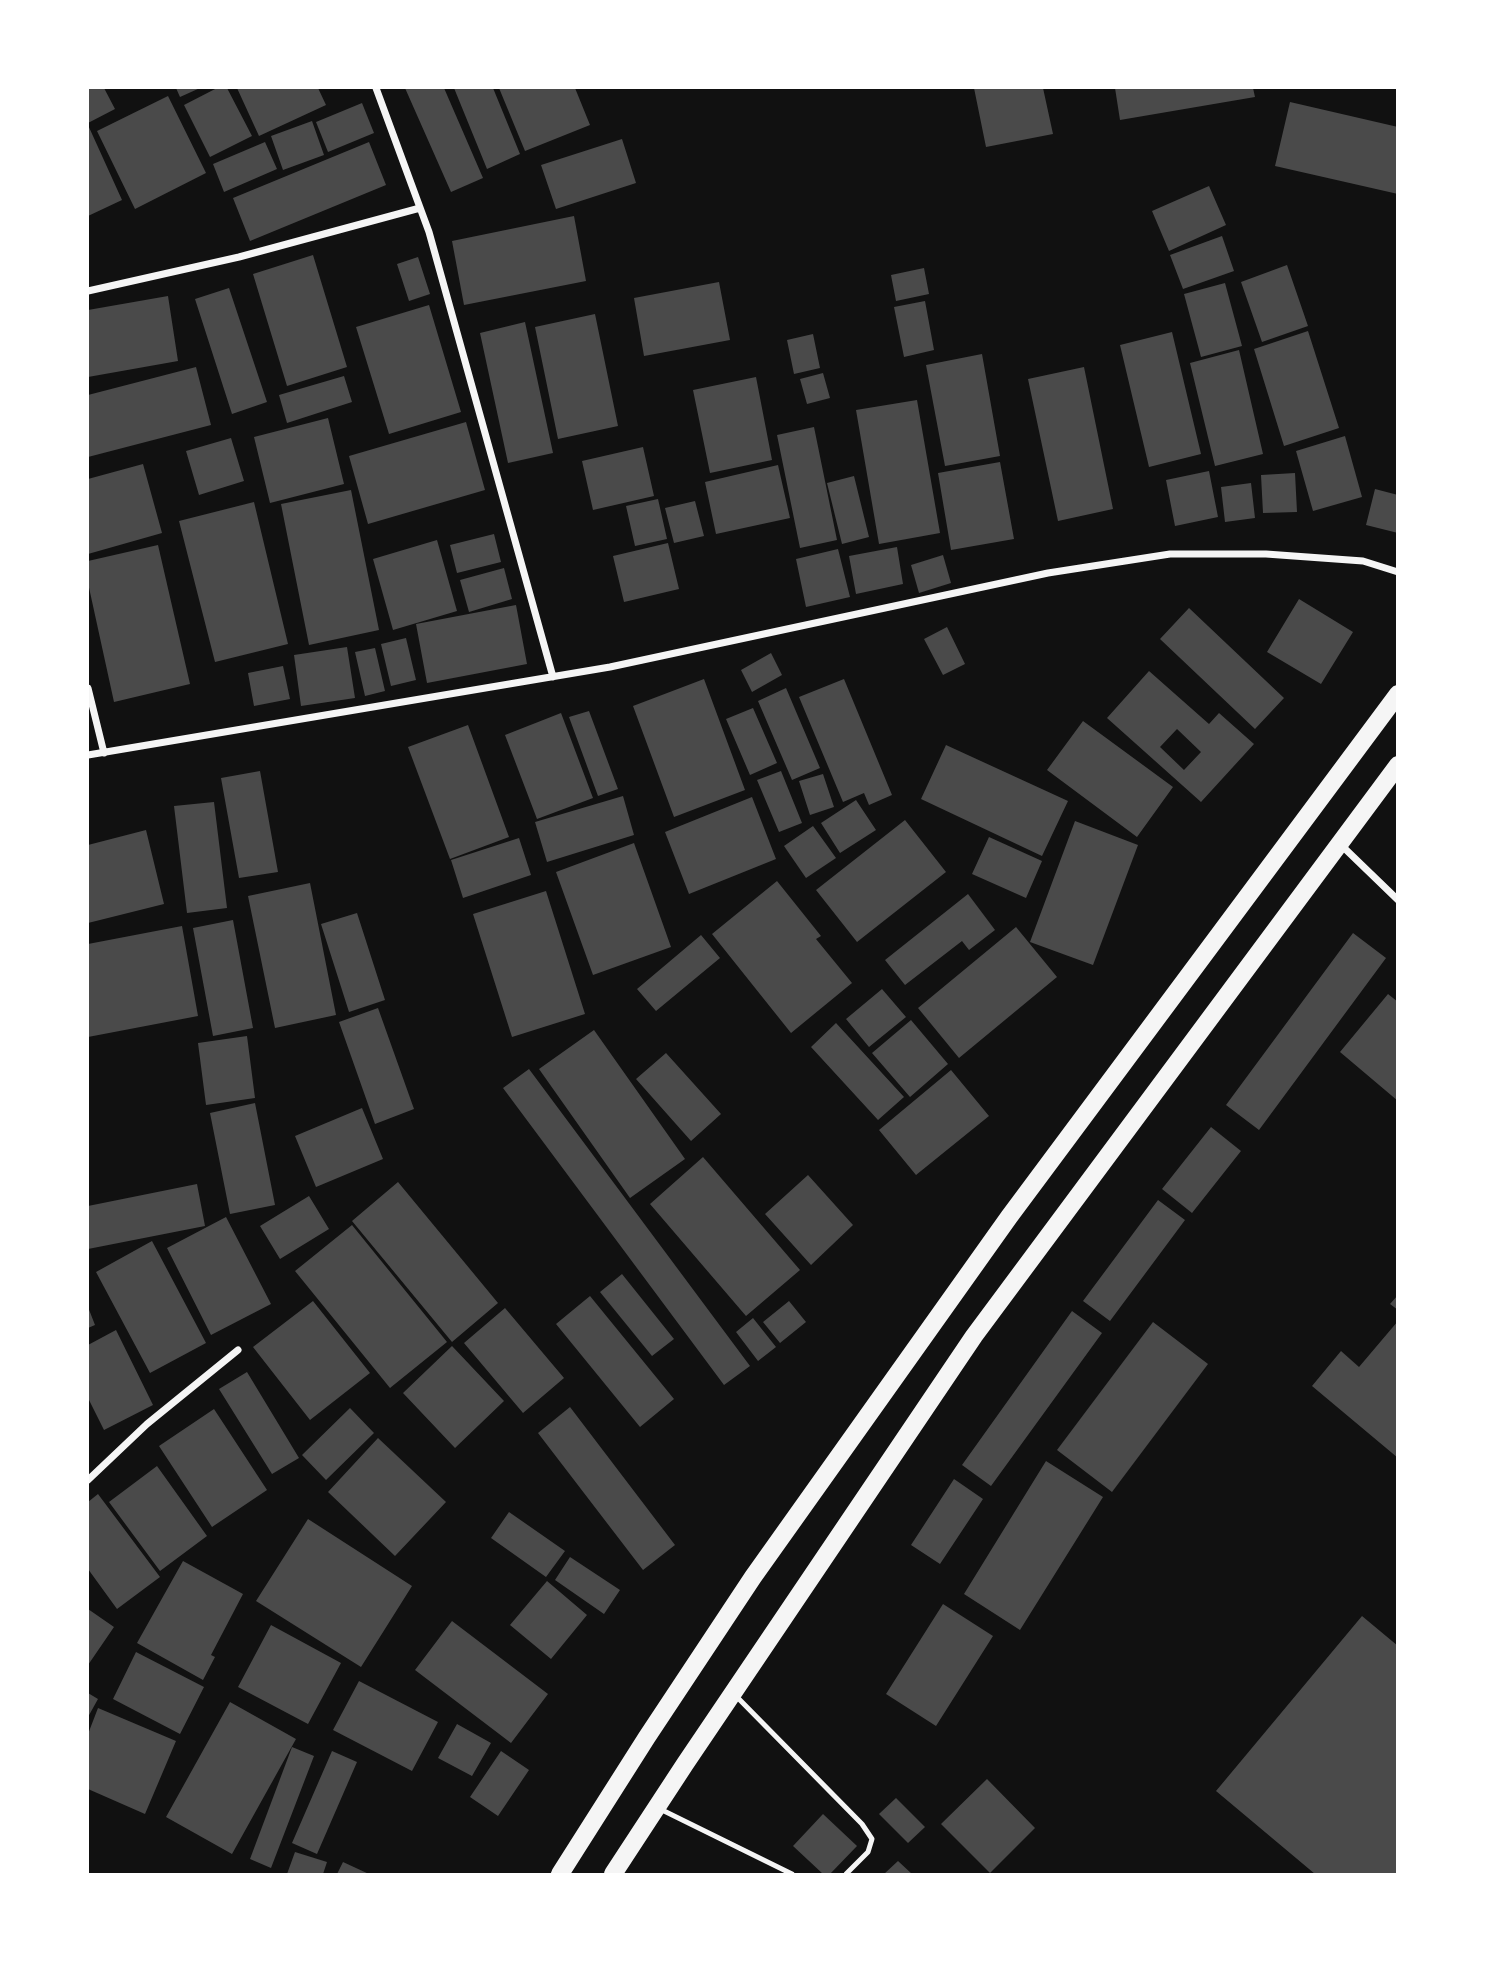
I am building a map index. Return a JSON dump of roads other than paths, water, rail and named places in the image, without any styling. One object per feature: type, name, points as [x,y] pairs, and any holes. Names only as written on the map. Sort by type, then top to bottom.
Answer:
[{"type":"main road","points":[[560,1874],[753,1577],[1009,1217],[1398,694]]},
{"type":"main road","points":[[613,1874],[974,1336],[1398,765]]},
{"type":"street","points":[[376,88],[420,208],[553,677]]},
{"type":"street","points":[[88,291],[239,257],[420,208]]},
{"type":"street","points":[[88,755],[610,667],[1048,573],[1170,554],[1266,554],[1363,561],[1398,572]]},
{"type":"street","points":[[88,688],[104,753]]},
{"type":"street","points":[[1338,843],[1398,900]]},
{"type":"street","points":[[88,1480],[147,1424],[238,1350]]},
{"type":"lane","points":[[733,1693],[862,1824],[872,1839],[868,1852],[846,1874]]},
{"type":"lane","points":[[657,1807],[792,1874]]}]
